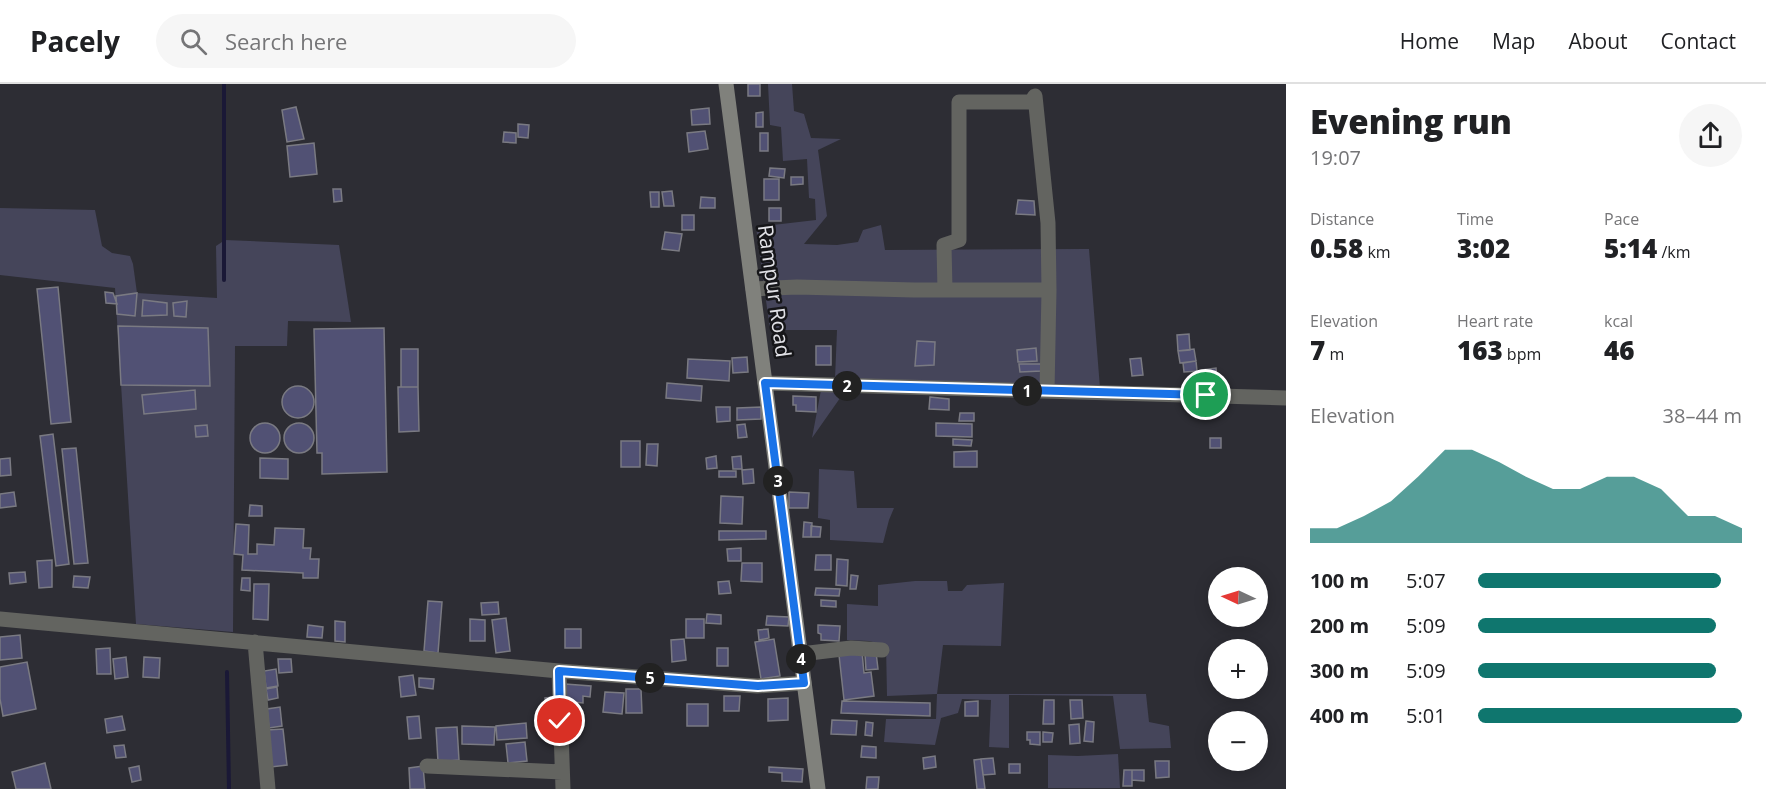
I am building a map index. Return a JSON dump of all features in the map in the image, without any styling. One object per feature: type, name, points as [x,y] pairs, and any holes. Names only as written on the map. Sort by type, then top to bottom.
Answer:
[{"type":"main road","name":"Rampur Road","points":[[726,84],[818,789]]},
{"type":"street","points":[[945,290],[944,245],[959,240],[960,102],[1030,102],[1035,96],[1048,223],[1047,391]]},
{"type":"street","points":[[753,290],[842,287],[1049,290]]},
{"type":"street","points":[[765,383],[1286,398]]},
{"type":"street","points":[[0,620],[559,671],[758,686],[804,683]]},
{"type":"street","points":[[255,642],[268,789]]},
{"type":"street","points":[[801,654],[851,648],[882,650]]},
{"type":"street","points":[[559,671],[563,789]]},
{"type":"street","points":[[427,766],[562,772]]},
{"type":"shaded area","points":[[768,84],[792,84],[794,111],[804,114],[811,138],[841,139],[818,150],[827,216],[804,244],[837,245],[858,242],[863,230],[881,225],[885,250],[1089,249],[1100,388],[835,379],[837,330],[770,330],[756,227],[816,220],[815,199],[809,198],[807,159],[783,161],[781,127],[770,125]]},
{"type":"shaded area","points":[[0,208],[95,210],[102,246],[112,253],[130,256],[137,293],[217,298],[216,246],[225,240],[339,245],[351,322],[288,321],[287,346],[235,346],[233,632],[136,624],[115,288],[0,275]]},
{"type":"shaded area","points":[[821,390],[845,391],[812,438]]},
{"type":"shaded area","points":[[819,469],[854,471],[857,508],[894,508],[883,543],[830,540],[830,520],[818,518]]},
{"type":"shaded area","points":[[915,581],[947,581],[948,591],[962,591],[967,585],[1004,583],[1001,646],[943,645],[937,694],[887,696],[886,645],[869,641],[847,640],[847,604],[878,606],[878,585]]},
{"type":"shaded area","points":[[937,694],[1146,694],[1149,722],[1169,726],[1171,748],[1120,749],[1113,696],[1009,695],[1009,748],[989,747],[991,700],[962,699],[958,713],[941,718],[935,745],[884,742],[886,719],[936,719]]},
{"type":"shaded area","points":[[1118,754],[1120,788],[1048,788],[1048,755]]},
{"type":"building","points":[[748,84],[760,84],[760,96],[748,96]]},
{"type":"building","points":[[296,107],[304,139],[287,142],[282,110]]},
{"type":"building","points":[[709,108],[710,124],[692,125],[691,110]]},
{"type":"building","points":[[763,112],[763,127],[756,127],[756,113]]},
{"type":"building","points":[[518,124],[529,125],[528,138],[518,137]]},
{"type":"building","points":[[705,131],[708,149],[689,152],[687,133]]},
{"type":"building","points":[[504,132],[516,133],[516,143],[503,142]]},
{"type":"building","points":[[760,133],[768,133],[768,151],[760,151]]},
{"type":"building","points":[[314,143],[317,174],[290,177],[287,146]]},
{"type":"building","points":[[770,168],[785,169],[784,178],[769,176]]},
{"type":"building","points":[[791,177],[803,177],[803,184],[791,185]]},
{"type":"building","points":[[764,179],[779,179],[779,200],[764,200]]},
{"type":"building","points":[[333,189],[341,189],[342,201],[334,202]]},
{"type":"building","points":[[672,191],[674,206],[664,206],[662,192]]},
{"type":"building","points":[[650,192],[659,192],[659,207],[651,207]]},
{"type":"building","points":[[701,197],[715,198],[715,208],[700,208]]},
{"type":"building","points":[[1018,200],[1034,201],[1035,215],[1016,214]]},
{"type":"building","points":[[769,208],[781,208],[781,221],[769,221]]},
{"type":"building","points":[[682,215],[694,215],[694,230],[682,230]]},
{"type":"building","points":[[665,232],[682,234],[679,251],[662,249]]},
{"type":"building","points":[[58,287],[71,422],[51,424],[37,289]]},
{"type":"building","points":[[105,292],[113,293],[117,304],[106,303]]},
{"type":"building","points":[[137,293],[135,316],[117,314],[116,296]]},
{"type":"building","points":[[143,300],[167,303],[167,315],[142,316]]},
{"type":"building","points":[[187,301],[186,317],[174,316],[173,303]]},
{"type":"building","points":[[118,326],[208,328],[210,386],[121,385]]},
{"type":"building","points":[[384,328],[387,472],[322,474],[322,453],[317,453],[314,329]]},
{"type":"building","points":[[1189,334],[1190,350],[1178,351],[1177,335]]},
{"type":"building","points":[[917,341],[935,342],[934,365],[915,366]]},
{"type":"building","points":[[816,346],[831,346],[831,365],[816,365]]},
{"type":"building","points":[[1036,348],[1037,361],[1018,362],[1017,350]]},
{"type":"building","points":[[401,349],[418,349],[418,387],[401,387]]},
{"type":"building","points":[[1194,349],[1196,361],[1180,363],[1178,351]]},
{"type":"building","points":[[747,357],[748,372],[733,373],[732,358]]},
{"type":"building","points":[[1141,358],[1143,375],[1132,376],[1130,359]]},
{"type":"building","points":[[688,359],[730,361],[729,381],[687,378]]},
{"type":"building","points":[[1196,361],[1197,371],[1184,372],[1183,363]]},
{"type":"building","points":[[1019,364],[1041,364],[1041,371],[1020,372]]},
{"type":"building","points":[[1216,368],[1217,380],[1203,381],[1202,370]]},
{"type":"building","points":[[667,383],[702,386],[701,401],[666,398]]},
{"type":"building","points":[[298,386],[309,391],[314,402],[309,413],[298,418],[287,413],[282,402],[287,391]]},
{"type":"building","points":[[398,387],[418,387],[419,431],[399,432]]},
{"type":"building","points":[[195,390],[196,409],[144,414],[142,395]]},
{"type":"building","points":[[793,396],[816,397],[816,412],[796,411]]},
{"type":"building","points":[[930,397],[949,399],[949,410],[929,409]]},
{"type":"building","points":[[716,407],[730,407],[730,421],[717,422]]},
{"type":"building","points":[[761,407],[761,419],[737,420],[737,408]]},
{"type":"building","points":[[960,413],[974,413],[974,421],[959,421]]},
{"type":"building","points":[[265,423],[271,424],[279,432],[279,444],[271,452],[265,453],[259,452],[251,444],[250,438],[251,432],[259,424]]},
{"type":"building","points":[[299,423],[310,427],[314,438],[310,449],[299,453],[288,449],[284,438],[288,427]]},
{"type":"building","points":[[936,423],[972,424],[972,437],[936,436]]},
{"type":"building","points":[[745,424],[747,437],[738,438],[737,425]]},
{"type":"building","points":[[207,425],[208,436],[196,437],[195,426]]},
{"type":"building","points":[[53,434],[69,564],[56,566],[40,436]]},
{"type":"building","points":[[1210,438],[1221,438],[1221,448],[1210,448]]},
{"type":"building","points":[[953,439],[972,440],[971,446],[953,445]]},
{"type":"building","points":[[621,441],[640,441],[640,467],[621,467]]},
{"type":"building","points":[[647,444],[658,444],[657,466],[646,465]]},
{"type":"building","points":[[76,448],[88,563],[74,564],[62,449]]},
{"type":"building","points":[[977,451],[977,467],[954,467],[954,452]]},
{"type":"building","points":[[716,456],[717,468],[707,469],[706,458]]},
{"type":"building","points":[[741,456],[742,469],[733,469],[732,457]]},
{"type":"building","points":[[10,458],[11,475],[0,476],[0,459]]},
{"type":"building","points":[[260,458],[288,459],[288,479],[260,478]]},
{"type":"building","points":[[753,469],[754,483],[743,484],[742,470]]},
{"type":"building","points":[[719,471],[736,471],[736,477],[719,477]]},
{"type":"building","points":[[14,492],[16,506],[0,508],[0,494]]},
{"type":"building","points":[[789,492],[809,493],[808,508],[789,508]]},
{"type":"building","points":[[721,496],[743,497],[742,524],[720,523]]},
{"type":"building","points":[[250,505],[262,506],[262,516],[249,516]]},
{"type":"building","points":[[804,522],[812,523],[811,537],[803,537]]},
{"type":"building","points":[[236,524],[249,525],[248,554],[257,554],[257,544],[274,545],[275,528],[304,529],[303,548],[311,548],[310,559],[319,559],[318,578],[303,578],[303,573],[242,570],[243,555],[234,554]]},
{"type":"building","points":[[811,526],[821,527],[820,537],[811,537]]},
{"type":"building","points":[[719,531],[766,531],[766,539],[719,540]]},
{"type":"building","points":[[741,548],[741,561],[728,561],[727,549]]},
{"type":"building","points":[[816,555],[831,555],[831,570],[815,570]]},
{"type":"building","points":[[837,559],[848,560],[847,586],[836,585]]},
{"type":"building","points":[[52,560],[52,587],[39,588],[37,561]]},
{"type":"building","points":[[742,563],[762,563],[762,582],[741,581]]},
{"type":"building","points":[[25,572],[26,582],[10,584],[9,573]]},
{"type":"building","points":[[851,575],[858,576],[856,589],[850,589]]},
{"type":"building","points":[[74,576],[90,577],[88,588],[73,587]]},
{"type":"building","points":[[242,578],[250,578],[250,591],[241,590]]},
{"type":"building","points":[[729,581],[731,593],[719,594],[718,582]]},
{"type":"building","points":[[254,584],[269,584],[268,620],[253,619]]},
{"type":"building","points":[[816,588],[840,589],[839,596],[815,595]]},
{"type":"building","points":[[821,600],[836,601],[836,607],[821,606]]},
{"type":"building","points":[[428,601],[442,602],[438,653],[424,651]]},
{"type":"building","points":[[498,602],[499,614],[482,615],[481,603]]},
{"type":"building","points":[[707,614],[721,615],[721,624],[706,623]]},
{"type":"building","points":[[767,616],[789,617],[788,626],[766,625]]},
{"type":"building","points":[[506,618],[510,651],[496,653],[492,620]]},
{"type":"building","points":[[470,619],[485,620],[485,641],[470,641]]},
{"type":"building","points":[[686,619],[704,619],[704,638],[686,638]]},
{"type":"building","points":[[335,621],[345,622],[345,642],[335,641]]},
{"type":"building","points":[[308,625],[323,627],[322,638],[307,637]]},
{"type":"building","points":[[818,625],[840,626],[839,641],[821,640]]},
{"type":"building","points":[[565,629],[581,629],[581,648],[565,648]]},
{"type":"building","points":[[768,629],[769,638],[759,640],[758,630]]},
{"type":"building","points":[[20,635],[22,658],[0,660],[0,637]]},
{"type":"building","points":[[684,639],[686,660],[672,662],[671,640]]},
{"type":"building","points":[[774,639],[780,676],[761,679],[755,642]]},
{"type":"building","points":[[110,648],[111,674],[97,674],[96,649]]},
{"type":"building","points":[[717,648],[728,648],[728,666],[717,666]]},
{"type":"building","points":[[862,652],[864,673],[871,672],[874,696],[844,700],[839,655]]},
{"type":"building","points":[[876,652],[878,669],[866,670],[865,654]]},
{"type":"building","points":[[126,657],[128,677],[115,679],[113,659]]},
{"type":"building","points":[[144,657],[160,658],[159,678],[143,677]]},
{"type":"building","points":[[278,659],[291,659],[292,672],[279,673]]},
{"type":"building","points":[[27,662],[36,709],[3,716],[0,699],[0,667]]},
{"type":"building","points":[[276,669],[278,686],[266,688],[264,671]]},
{"type":"building","points":[[413,675],[416,695],[401,697],[399,677]]},
{"type":"building","points":[[419,678],[434,679],[433,689],[419,687]]},
{"type":"building","points":[[565,684],[591,686],[590,697],[583,696],[583,703],[564,701]]},
{"type":"building","points":[[277,687],[278,698],[268,700],[266,689]]},
{"type":"building","points":[[626,689],[641,689],[642,713],[626,713]]},
{"type":"building","points":[[605,692],[624,693],[622,714],[603,712]]},
{"type":"building","points":[[724,696],[740,696],[739,711],[724,711]]},
{"type":"building","points":[[554,697],[555,711],[546,711],[545,698]]},
{"type":"building","points":[[788,698],[788,720],[768,721],[768,699]]},
{"type":"building","points":[[1044,700],[1054,700],[1054,724],[1043,724]]},
{"type":"building","points":[[1070,700],[1082,700],[1083,718],[1071,719]]},
{"type":"building","points":[[842,701],[930,703],[930,716],[841,713]]},
{"type":"building","points":[[978,701],[978,716],[965,716],[965,702]]},
{"type":"building","points":[[687,704],[708,704],[708,726],[687,726]]},
{"type":"building","points":[[280,707],[282,726],[269,728],[267,709]]},
{"type":"building","points":[[122,716],[125,730],[107,733],[105,719]]},
{"type":"building","points":[[419,716],[421,738],[409,739],[407,717]]},
{"type":"building","points":[[832,720],[857,721],[856,735],[831,734]]},
{"type":"building","points":[[1086,721],[1094,722],[1093,742],[1084,741]]},
{"type":"building","points":[[866,722],[873,723],[872,736],[865,735]]},
{"type":"building","points":[[526,723],[527,738],[497,740],[496,726]]},
{"type":"building","points":[[1079,724],[1080,743],[1070,744],[1069,725]]},
{"type":"building","points":[[462,726],[495,727],[494,745],[462,744]]},
{"type":"building","points":[[457,727],[459,760],[438,762],[436,728]]},
{"type":"building","points":[[283,729],[287,765],[271,767],[267,730]]},
{"type":"building","points":[[1027,732],[1040,732],[1040,745],[1030,744],[1030,740],[1027,740]]},
{"type":"building","points":[[1043,732],[1053,733],[1052,742],[1043,742]]},
{"type":"building","points":[[525,742],[527,761],[508,763],[506,744]]},
{"type":"building","points":[[124,745],[126,757],[116,758],[114,746]]},
{"type":"building","points":[[862,746],[876,747],[876,758],[861,757]]},
{"type":"building","points":[[935,756],[936,767],[924,769],[923,758]]},
{"type":"building","points":[[993,758],[995,774],[983,775],[981,759]]},
{"type":"building","points":[[981,759],[985,789],[977,789],[974,760]]},
{"type":"building","points":[[1155,761],[1169,761],[1169,777],[1156,778]]},
{"type":"building","points":[[45,763],[51,789],[16,789],[12,772]]},
{"type":"building","points":[[1009,764],[1020,764],[1020,773],[1009,773]]},
{"type":"building","points":[[139,766],[141,780],[132,782],[129,768]]},
{"type":"building","points":[[423,766],[425,789],[410,789],[409,768]]},
{"type":"building","points":[[769,767],[803,769],[802,782],[782,781],[782,773],[769,772]]},
{"type":"building","points":[[1124,770],[1132,770],[1132,786],[1123,786]]},
{"type":"building","points":[[1132,770],[1144,770],[1144,781],[1132,780]]},
{"type":"building","points":[[867,777],[879,777],[878,789],[866,789]]},
{"type":"waterway","points":[[224,84],[224,280]]},
{"type":"waterway","points":[[227,672],[229,789]]},
{"type":"route","points":[[560,721],[559,671],[758,686],[804,683],[765,383],[1206,395]]}]
